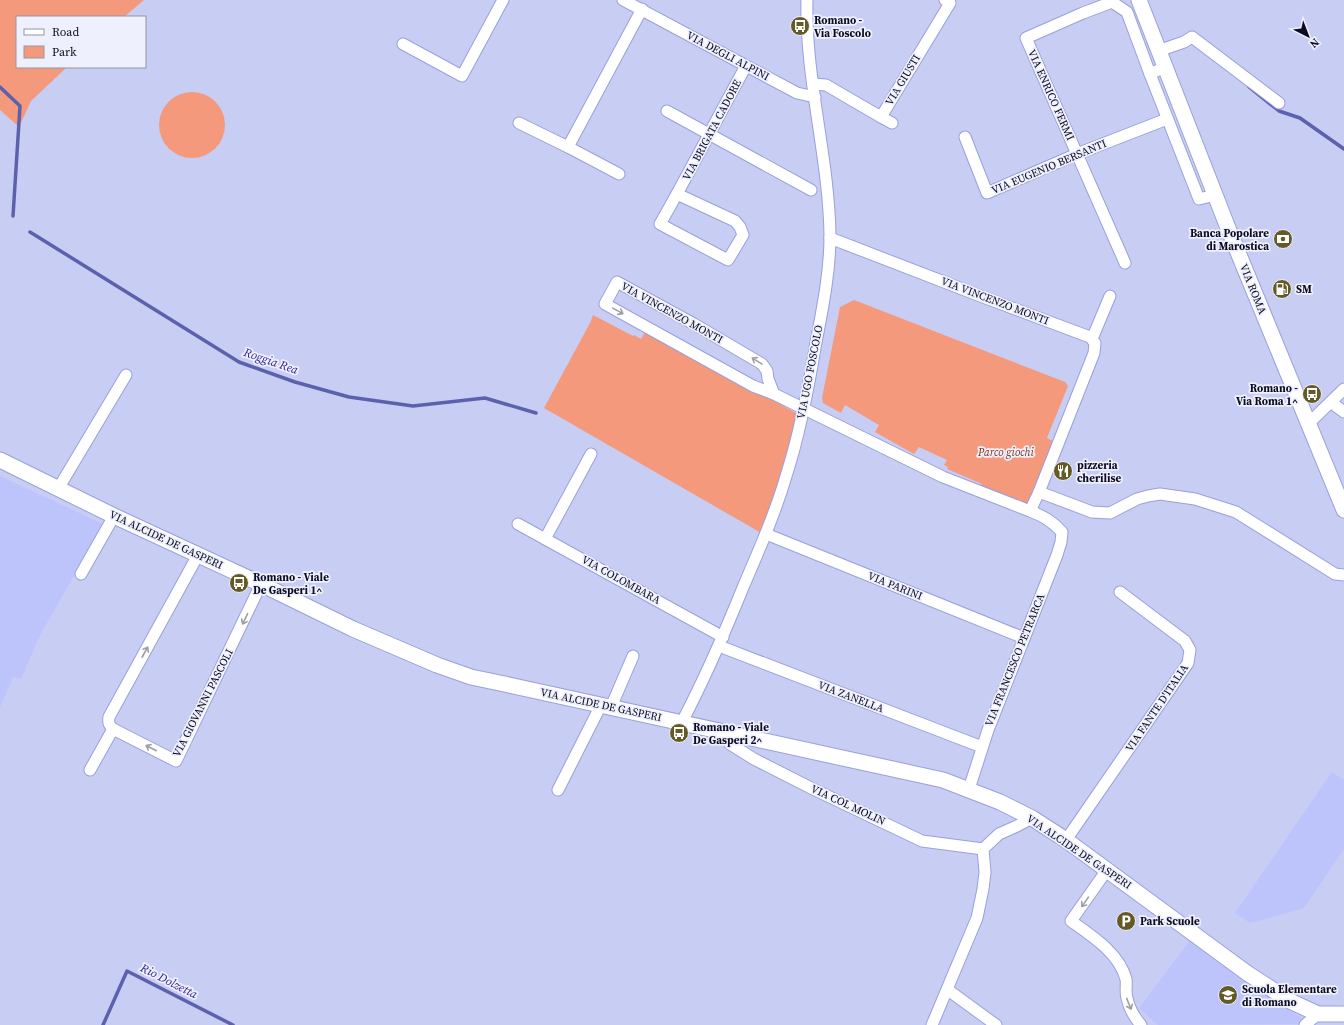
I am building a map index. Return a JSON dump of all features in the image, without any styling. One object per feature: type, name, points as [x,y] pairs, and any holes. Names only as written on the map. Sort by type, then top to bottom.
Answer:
[{"type":"main road","name":"VIA ROMA","points":[[1141,4],[1215,195],[1344,510]]},
{"type":"main road","name":"VIA ALCIDE DE GASPERI","points":[[0,460],[114,516],[198,554],[353,629],[437,665],[471,677],[943,780],[1000,802],[1032,818],[1066,840],[1266,986],[1290,1001],[1318,1014],[1344,1014]]},
{"type":"street","points":[[403,44],[462,76],[504,0]]},
{"type":"street","name":"VIA DEGLI ALPINI","points":[[624,0],[797,93],[815,97]]},
{"type":"street","name":"VIA UGO FOSCOLO","points":[[682,722],[721,642],[766,534],[786,476],[804,409],[823,305],[830,238],[828,194],[813,84],[806,19],[807,0]]},
{"type":"street","name":"VIA GIUSTI","points":[[813,84],[826,85],[881,117],[950,3],[945,0]]},
{"type":"street","name":"VIA ENRICO FERMI","points":[[1125,263],[1026,38],[1112,2],[1127,12],[1128,15]]},
{"type":"street","points":[[1141,4],[1128,15],[1167,119],[1198,199],[1215,195]]},
{"type":"street","points":[[568,147],[642,10]]},
{"type":"street","points":[[1158,51],[1184,42],[1192,37],[1279,103]]},
{"type":"street","name":"VIA BRIGATA CADORE","points":[[677,194],[736,221],[743,235],[728,260],[660,224],[746,66]]},
{"type":"street","points":[[1150,74],[1165,67]]},
{"type":"street","points":[[667,111],[811,190]]},
{"type":"street","points":[[881,117],[892,123]]},
{"type":"street","name":"VIA EUGENIO BERSANTI","points":[[966,137],[987,193],[1077,154],[1167,119]]},
{"type":"street","points":[[519,123],[619,174]]},
{"type":"street","name":"VIA VINCENZO MONTI","points":[[830,238],[1090,337],[1092,340]]},
{"type":"street","name":"VIA VINCENZO MONTI","points":[[774,394],[769,383],[767,371],[762,364],[694,324],[617,282],[605,304],[753,386],[774,394],[944,477],[1043,516],[1054,523],[1062,532]]},
{"type":"street","points":[[1030,511],[1039,492],[1094,353],[1095,343],[1092,340],[1110,296]]},
{"type":"street","points":[[58,489],[126,376]]},
{"type":"street","points":[[753,386],[758,385],[767,376]]},
{"type":"street","points":[[1309,423],[1332,403],[1344,389]]},
{"type":"street","points":[[1332,403],[1344,412]]},
{"type":"street","points":[[545,539],[591,454]]},
{"type":"street","points":[[1039,492],[1092,512],[1110,513],[1137,499],[1160,494],[1195,499],[1236,512],[1335,574],[1344,575]]},
{"type":"street","points":[[81,574],[114,516]]},
{"type":"street","name":"VIA COLOMBARA","points":[[518,524],[721,642]]},
{"type":"street","name":"VIA FRANCESCO PETRARCA","points":[[968,789],[982,747],[1057,555],[1062,532]]},
{"type":"street","name":"VIA PARINI","points":[[766,534],[1024,638]]},
{"type":"street","points":[[90,770],[113,729],[109,722],[110,717],[198,554]]},
{"type":"street","name":"VIA GIOVANNI PASCOLI","points":[[113,729],[176,761],[261,584]]},
{"type":"street","name":"VIA FANTE D'ITALIA","points":[[1066,840],[1188,663],[1190,650],[1185,641],[1120,592]]},
{"type":"street","name":"VIA ZANELLA","points":[[721,642],[982,747]]},
{"type":"street","points":[[558,790],[633,656]]},
{"type":"street","name":"VIA COL MOLIN","points":[[728,733],[727,738],[730,744],[754,759],[922,841],[983,849]]},
{"type":"street","points":[[932,1025],[977,918],[985,872],[983,849],[999,834],[1032,818]]},
{"type":"street","points":[[1107,870],[1071,921],[1105,948],[1118,962],[1126,980],[1127,998],[1135,1017],[1142,1025]]},
{"type":"street","points":[[948,990],[996,1025]]},
{"type":"street","points":[[1305,1025],[1318,1014]]},
{"type":"shaded area","points":[[0,476],[103,524],[38,639],[21,679],[13,677],[0,707]]},
{"type":"shaded area","points":[[1332,772],[1344,780],[1344,849],[1304,908],[1250,923],[1235,913]]},
{"type":"shaded area","points":[[1191,939],[1277,1003],[1302,1018],[1303,1024],[1158,1025],[1139,1008]]},
{"type":"green space","points":[[0,0],[144,0],[125,16],[16,16],[16,68],[66,68],[31,101],[19,127],[0,110]]},
{"type":"green space","points":[[186,92],[198,92],[210,97],[220,107],[225,119],[223,138],[210,153],[198,158],[186,158],[174,153],[164,143],[159,131],[159,119],[164,107],[174,97]]},
{"type":"green space","name":"Parco giochi","points":[[854,300],[1065,382],[1068,386],[1047,438],[1057,443],[1028,504],[981,486],[982,484],[947,469],[948,467],[944,465],[947,460],[919,447],[914,454],[875,432],[879,425],[845,405],[841,413],[823,403],[822,398],[840,307]]},
{"type":"green space","points":[[593,315],[641,339],[646,330],[796,413],[799,418],[763,534],[544,408]]},
{"type":"waterway","name":"Roggia Rea","points":[[0,87],[20,106],[13,216]]},
{"type":"waterway","points":[[1249,87],[1279,111],[1300,118],[1344,149]]},
{"type":"waterway","name":"Roggia Rea","points":[[30,232],[239,362],[295,382],[349,397],[413,406],[485,398],[536,413]]},
{"type":"waterway","name":"Rio Dolzetta","points":[[103,1025],[127,971],[233,1025]]},
{"type":"place","name":"Romano - Via Foscolo","points":[[800,26]]},
{"type":"place","name":"Banca Popolare di Marostica","points":[[1283,239]]},
{"type":"place","name":"SM","points":[[1282,289]]},
{"type":"place","name":"Romano - Via Roma 1^","points":[[1312,394]]},
{"type":"place","name":"pizzeria cherilise","points":[[1063,471]]},
{"type":"place","name":"Romano - Viale De Gasperi 1^","points":[[239,583]]},
{"type":"place","name":"Romano - Viale De Gasperi 2^","points":[[679,733]]},
{"type":"place","name":"Park Scuole","points":[[1126,921]]},
{"type":"place","name":"Scuola Elementare di Romano","points":[[1228,995]]}]
